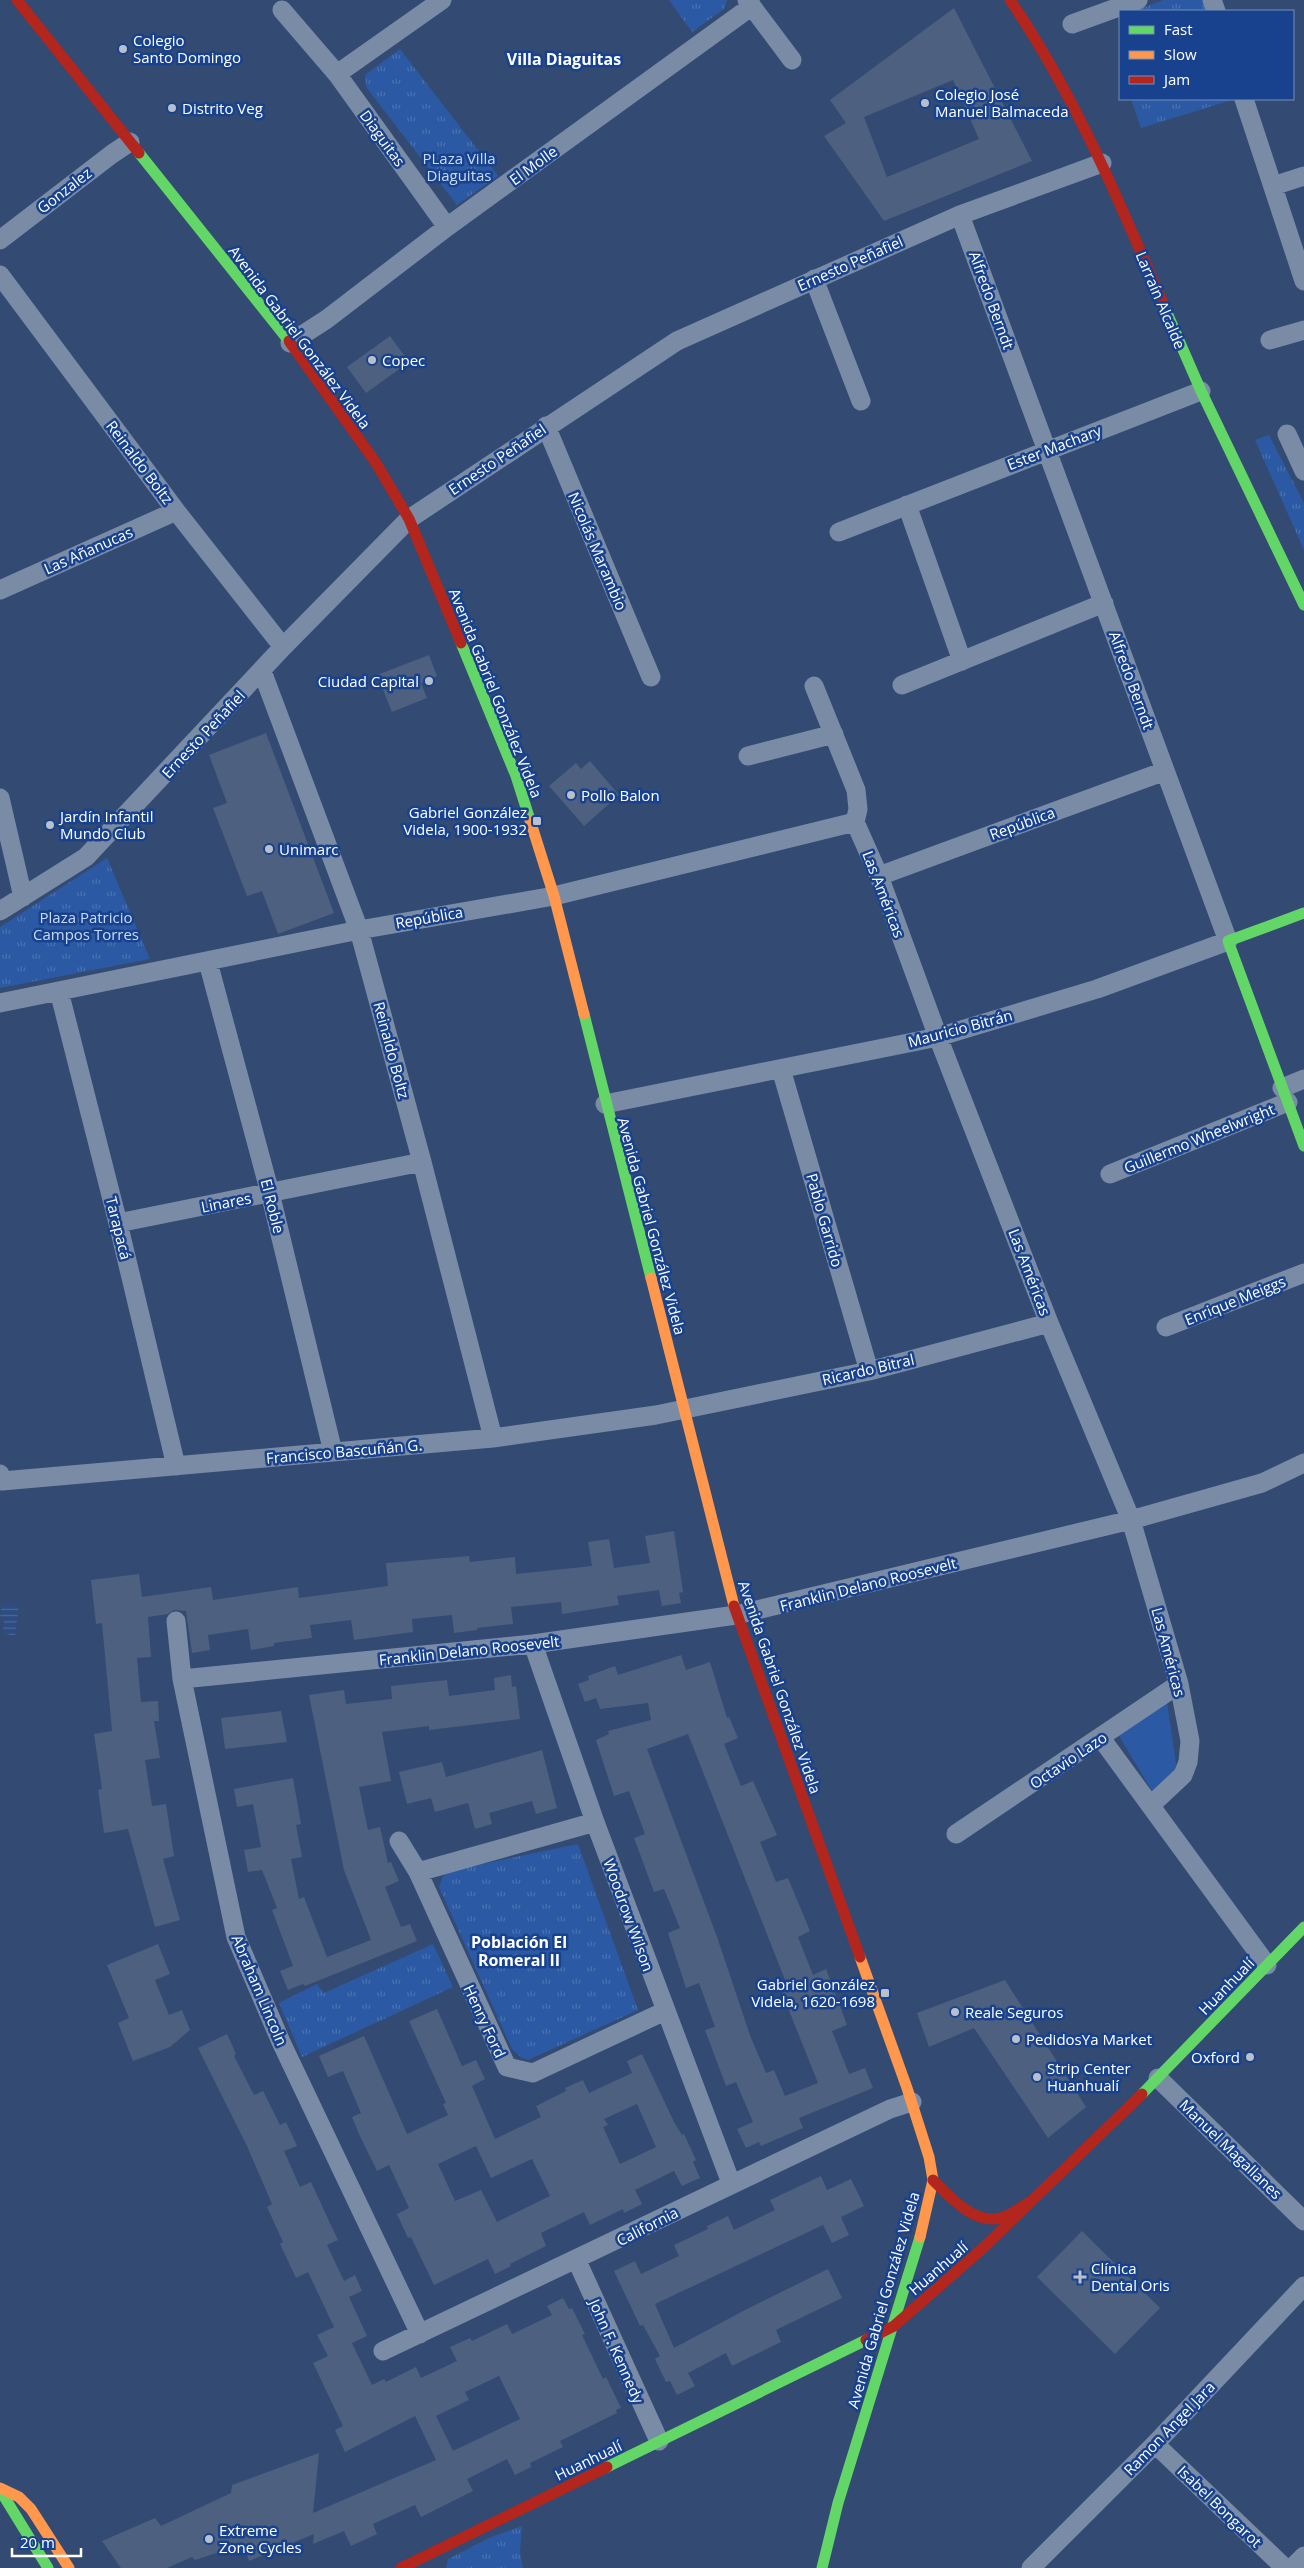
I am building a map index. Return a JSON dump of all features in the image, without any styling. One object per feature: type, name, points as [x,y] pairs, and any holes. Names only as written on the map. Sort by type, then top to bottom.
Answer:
[{"type":"main road","name":"Avenida Gabriel González Videla","points":[[17,0],[290,343],[376,462],[409,519],[516,776],[554,896],[605,1104],[685,1409],[736,1615],[912,2102],[929,2157],[933,2180],[894,2326],[838,2503],[822,2568]]},
{"type":"main road","name":"Larraín Alcalde","points":[[1010,0],[1042,47],[1102,163],[1200,391],[1304,605]]},
{"type":"main road","name":"Mauricio Bitrán","points":[[1228,941],[1304,913]]},
{"type":"main road","name":"Alfredo Berndt","points":[[1228,941],[1304,1146]]},
{"type":"main road","name":"Huanhualí","points":[[400,2568],[432,2560],[659,2441],[894,2326],[947,2282],[1158,2078],[1304,1927]]},
{"type":"main road","points":[[933,2180],[952,2199],[975,2215],[997,2219],[1028,2203]]},
{"type":"main road","points":[[0,2489],[48,2568]]},
{"type":"main road","points":[[0,2489],[19,2497],[31,2509],[69,2568]]},
{"type":"street","points":[[337,74],[442,0]]},
{"type":"street","points":[[1072,24],[1138,0]]},
{"type":"street","name":"El Molle","points":[[290,343],[350,303],[447,227],[750,3],[792,60]]},
{"type":"street","name":"Diaguitas","points":[[282,10],[337,74],[447,227]]},
{"type":"street","points":[[1244,100],[1304,281]]},
{"type":"street","name":"Gonzalez","points":[[0,240],[130,142]]},
{"type":"street","name":"Ernesto Peñafiel","points":[[0,911],[86,857],[284,647],[409,519],[546,426],[677,341],[960,215],[1102,163]]},
{"type":"street","points":[[1273,186],[1304,176]]},
{"type":"street","name":"Alfredo Berndt","points":[[960,215],[1228,941]]},
{"type":"street","name":"Reinaldo Boltz","points":[[0,275],[176,511],[284,647]]},
{"type":"street","points":[[814,279],[861,401]]},
{"type":"street","points":[[1270,340],[1304,330]]},
{"type":"street","name":"Ester Machary","points":[[839,532],[1200,391]]},
{"type":"street","name":"Nicolás Marambio","points":[[546,426],[651,676]]},
{"type":"street","points":[[1287,434],[1304,471]]},
{"type":"street","points":[[908,505],[962,660]]},
{"type":"street","name":"Las Añanucas","points":[[0,590],[176,511]]},
{"type":"street","points":[[902,684],[1104,603]]},
{"type":"street","name":"Reinaldo Boltz","points":[[262,671],[359,930],[422,1162],[493,1438]]},
{"type":"street","name":"Las Américas","points":[[814,686],[856,790],[858,809],[855,822],[879,876],[938,1037],[1049,1323],[1131,1520],[1180,1684],[1190,1741],[1188,1762],[1183,1775],[1151,1805]]},
{"type":"street","points":[[748,756],[834,734]]},
{"type":"street","name":"República","points":[[879,876],[1165,771]]},
{"type":"street","points":[[0,798],[23,897]]},
{"type":"street","name":"República","points":[[0,1003],[359,930],[554,896],[855,822]]},
{"type":"street","name":"Mauricio Bitrán","points":[[605,1104],[938,1037],[1097,988],[1228,941]]},
{"type":"street","name":"El Roble","points":[[208,962],[270,1193],[333,1452]]},
{"type":"street","name":"Tarapacá","points":[[59,991],[118,1223],[176,1466]]},
{"type":"street","name":"Pablo Garrido","points":[[781,1069],[870,1371]]},
{"type":"street","name":"Guillermo Wheelwright","points":[[1110,1174],[1285,1095],[1304,1078]]},
{"type":"street","name":"Linares","points":[[118,1223],[422,1162]]},
{"type":"street","name":"Enrique Meiggs","points":[[1166,1327],[1304,1273]]},
{"type":"street","name":"Ricardo Bitral","points":[[685,1409],[870,1371],[1049,1323]]},
{"type":"street","name":"Francisco Bascuñán G.","points":[[1,1477],[176,1466],[493,1438],[685,1409]]},
{"type":"street","name":"Franklin Delano Roosevelt","points":[[182,1679],[533,1644],[736,1615],[1131,1520],[1262,1483],[1304,1464]]},
{"type":"street","name":"Abraham Lincoln","points":[[176,1621],[182,1679],[236,1937],[281,2042],[420,2334]]},
{"type":"street","name":"Woodrow Wilson","points":[[533,1644],[595,1822],[731,2183]]},
{"type":"street","name":"Octavio Lazo","points":[[956,1834],[1180,1684]]},
{"type":"street","points":[[1102,1738],[1267,1965]]},
{"type":"street","points":[[418,1872],[595,1822]]},
{"type":"street","name":"Henry Ford","points":[[398,1841],[418,1872],[507,2067],[533,2073],[665,2011]]},
{"type":"street","name":"Manuel Magallanes","points":[[1158,2078],[1304,2221]]},
{"type":"street","name":"California","points":[[382,2351],[577,2261],[731,2183],[890,2110],[912,2102]]},
{"type":"street","name":"John F. Kennedy","points":[[577,2261],[659,2441]]},
{"type":"street","name":"Ramon Angel Jara","points":[[1031,2568],[1155,2444],[1304,2286]]},
{"type":"street","name":"Isabel Bongarot","points":[[1155,2444],[1285,2568]]},
{"type":"street","points":[[1292,2568],[1304,2556]]},
{"type":"green space","points":[[669,0],[727,0],[724,9],[692,32]]},
{"type":"green space","points":[[1164,0],[1203,0],[1207,10],[1137,10]]},
{"type":"green space","name":"PLaza Villa Diaguitas","points":[[400,49],[498,176],[457,205],[366,87],[365,75]]},
{"type":"green space","points":[[1131,100],[1232,100],[1141,128]]},
{"type":"green space","points":[[1269,435],[1304,503],[1304,550],[1255,440]]},
{"type":"green space","name":"Plaza Patricio Campos Torres","points":[[107,858],[150,959],[0,988],[0,927]]},
{"type":"green space","points":[[1167,1701],[1177,1770],[1152,1791],[1118,1734]]},
{"type":"green space","points":[[578,1844],[638,2010],[528,2060],[522,2058],[512,2049],[439,1887],[443,1876],[453,1870]]},
{"type":"green space","points":[[433,1944],[453,1987],[302,2057],[279,2003],[317,1984],[324,1993]]},
{"type":"green space","points":[[522,2526],[520,2552],[523,2568],[446,2568],[448,2559],[491,2537]]},
{"type":"shaded area","points":[[2,1604],[19,1605],[15,1636],[3,1633],[4,1619],[0,1616]]},
{"type":"building","points":[[954,8],[1032,161],[884,221],[824,136],[846,123],[830,100]],"holes":[[[953,80],[979,139],[887,177],[864,117]]]},
{"type":"building","points":[[390,336],[409,362],[366,393],[347,367]]},
{"type":"building","points":[[429,655],[437,676],[421,683],[427,698],[392,712],[377,675]]},
{"type":"building","name":"Unimarc","points":[[266,733],[334,913],[278,934],[262,891],[247,896],[213,808],[227,803],[209,755]]},
{"type":"building","points":[[590,761],[619,795],[584,826],[549,786],[576,763],[581,769]]},
{"type":"building","points":[[674,1531],[683,1592],[679,1593],[681,1603],[662,1606],[659,1590],[617,1596],[619,1605],[562,1614],[561,1602],[511,1607],[513,1624],[454,1633],[452,1615],[412,1619],[413,1632],[354,1640],[351,1620],[310,1625],[312,1638],[274,1643],[274,1646],[251,1650],[248,1629],[208,1635],[210,1650],[192,1653],[186,1611],[174,1610],[168,1614],[148,1617],[151,1657],[137,1658],[141,1702],[158,1701],[159,1721],[154,1721],[160,1758],[145,1760],[152,1806],[166,1804],[174,1856],[163,1859],[180,1920],[155,1927],[128,1829],[104,1833],[98,1790],[102,1789],[94,1734],[112,1731],[102,1623],[96,1624],[91,1580],[139,1574],[142,1597],[211,1587],[213,1600],[298,1587],[299,1598],[388,1586],[386,1563],[469,1556],[470,1562],[515,1557],[516,1574],[592,1566],[588,1542],[609,1539],[614,1568],[650,1563],[645,1536]]},
{"type":"building","points":[[681,1655],[686,1670],[710,1662],[727,1718],[729,1717],[738,1738],[724,1744],[741,1786],[753,1781],[777,1835],[760,1842],[776,1882],[788,1878],[810,1931],[798,1937],[813,1975],[826,1969],[847,2025],[832,2031],[849,2074],[865,2068],[873,2088],[799,2118],[803,2128],[761,2146],[759,2142],[746,2148],[737,2129],[753,2122],[736,2082],[726,2086],[705,2030],[715,2027],[699,1983],[686,1988],[668,1933],[680,1928],[664,1889],[654,1892],[634,1838],[645,1834],[629,1791],[614,1796],[596,1740],[609,1734],[608,1731],[651,1720],[648,1703],[600,1709],[596,1698],[585,1702],[578,1684],[589,1680],[588,1676],[615,1666],[618,1675]],"holes":[[[688,1734],[789,1990],[782,1993],[818,2083],[785,2096],[774,2070],[766,2073],[751,2038],[717,1937],[647,1749]]]},
{"type":"building","points":[[511,1675],[512,1687],[516,1686],[520,1719],[429,1730],[429,1726],[382,1732],[391,1781],[359,1787],[368,1830],[380,1827],[388,1863],[391,1862],[399,1881],[385,1887],[401,1927],[410,1924],[417,1941],[305,1986],[303,1984],[288,1990],[280,1971],[293,1966],[272,1910],[277,1908],[262,1870],[248,1872],[244,1850],[261,1847],[253,1804],[237,1807],[234,1789],[293,1778],[301,1824],[296,1825],[302,1857],[291,1859],[299,1899],[304,1897],[327,1957],[371,1940],[344,1870],[309,1695],[344,1690],[346,1704],[392,1699],[391,1686],[447,1680],[449,1696],[495,1690],[494,1678]]},
{"type":"building","points":[[281,1711],[287,1742],[225,1749],[221,1718]]},
{"type":"building","points":[[542,1750],[557,1808],[536,1814],[532,1801],[489,1813],[492,1824],[475,1829],[468,1803],[435,1812],[431,1798],[407,1804],[399,1772],[442,1762],[446,1777]]},
{"type":"building","points":[[158,1944],[170,1974],[155,1980],[169,2015],[182,2010],[190,2030],[170,2047],[133,2061],[118,2023],[129,2018],[107,1965]]},
{"type":"building","name":"Strip Center Huanhualí","points":[[1005,1980],[1086,2107],[1048,2138],[974,2028],[929,2047],[917,2013]]},
{"type":"building","points":[[437,2009],[462,2066],[476,2060],[485,2079],[472,2086],[495,2139],[541,2117],[536,2106],[566,2091],[565,2088],[583,2080],[589,2093],[632,2073],[627,2061],[642,2054],[674,2122],[682,2135],[684,2134],[696,2160],[693,2162],[700,2178],[682,2186],[674,2171],[635,2190],[642,2204],[624,2213],[623,2209],[590,2225],[584,2212],[541,2233],[546,2246],[510,2264],[511,2266],[495,2274],[488,2259],[434,2285],[411,2237],[408,2238],[397,2214],[409,2208],[389,2165],[377,2171],[359,2134],[352,2117],[361,2113],[343,2071],[328,2077],[319,2056],[364,2036],[407,2134],[448,2115],[443,2104],[446,2103],[409,2021]],"holes":[[[637,2104],[656,2147],[620,2164],[603,2127],[608,2125],[604,2119]],[[476,2146],[491,2178],[532,2159],[550,2196],[497,2222],[481,2190],[455,2201],[438,2164]]]},
{"type":"building","points":[[227,2034],[236,2054],[234,2056],[254,2095],[263,2091],[280,2125],[286,2122],[297,2146],[284,2151],[300,2187],[311,2182],[338,2240],[327,2245],[344,2281],[355,2275],[362,2291],[349,2297],[367,2336],[352,2343],[372,2385],[384,2379],[386,2382],[416,2367],[421,2378],[457,2361],[450,2347],[470,2338],[472,2341],[507,2324],[512,2334],[552,2315],[547,2306],[563,2298],[569,2309],[572,2308],[585,2334],[582,2335],[603,2379],[606,2377],[621,2408],[616,2410],[617,2413],[560,2441],[563,2447],[530,2463],[531,2467],[515,2475],[507,2459],[467,2479],[473,2491],[421,2517],[415,2505],[373,2524],[377,2534],[351,2546],[344,2531],[313,2544],[314,2534],[249,2561],[244,2544],[195,2560],[192,2557],[167,2568],[121,2568],[102,2541],[155,2518],[161,2526],[231,2493],[232,2485],[319,2453],[313,2513],[436,2460],[415,2416],[345,2452],[335,2430],[343,2426],[313,2363],[328,2356],[317,2335],[334,2327],[308,2272],[296,2278],[280,2244],[283,2242],[267,2207],[272,2204],[247,2146],[198,2048]],"holes":[[[499,2376],[520,2419],[453,2451],[436,2416],[469,2400],[465,2392]]]},
{"type":"building","points":[[821,2176],[827,2190],[851,2179],[864,2206],[841,2217],[849,2235],[832,2243],[823,2225],[655,2304],[674,2348],[828,2269],[842,2298],[776,2330],[781,2342],[732,2366],[726,2353],[688,2373],[695,2386],[677,2395],[670,2381],[666,2382],[655,2359],[660,2356],[643,2325],[640,2326],[614,2271],[635,2261],[641,2274],[679,2256],[674,2245],[708,2229],[707,2226],[728,2216],[734,2230],[775,2210],[770,2200]]},
{"type":"building","points":[[1082,2231],[1160,2308],[1115,2354],[1037,2277]]},
{"type":"traffic: fast","points":[[139,153],[289,341]]},
{"type":"traffic: fast","points":[[1164,306],[1201,391],[1304,605]]},
{"type":"traffic: fast","points":[[461,643],[516,776],[530,820]]},
{"type":"traffic: fast","points":[[1304,913],[1228,941],[1304,1146]]},
{"type":"traffic: fast","points":[[584,1014],[651,1278]]},
{"type":"traffic: fast","points":[[1142,2094],[1304,1927]]},
{"type":"traffic: fast","points":[[822,2568],[838,2503],[920,2237]]},
{"type":"traffic: fast","points":[[607,2467],[866,2340]]},
{"type":"traffic: fast","points":[[0,2490],[48,2568]]},
{"type":"traffic: slow","points":[[530,820],[554,896],[584,1014]]},
{"type":"traffic: slow","points":[[651,1278],[734,1606]]},
{"type":"traffic: slow","points":[[860,1957],[907,2088],[929,2157],[933,2180],[920,2237]]},
{"type":"traffic: slow","points":[[0,2488],[19,2497],[31,2509],[69,2568]]},
{"type":"traffic: jam","points":[[17,0],[139,153]]},
{"type":"traffic: jam","points":[[1010,0],[1055,73],[1075,111],[1113,188],[1164,306]]},
{"type":"traffic: jam","points":[[289,341],[376,463],[409,519],[461,643]]},
{"type":"traffic: jam","points":[[734,1606],[860,1957]]},
{"type":"traffic: jam","points":[[866,2340],[894,2326],[982,2249],[1142,2094]]},
{"type":"traffic: jam","points":[[933,2180],[963,2208],[981,2217],[990,2219],[1004,2217],[1028,2203]]},
{"type":"traffic: jam","points":[[401,2568],[607,2467]]},
{"type":"place","name":"Colegio Santo Domingo","points":[[123,49]]},
{"type":"place","name":"Colegio José Manuel Balmaceda","points":[[925,103]]},
{"type":"place","name":"Distrito Veg","points":[[172,108]]},
{"type":"place","name":"Copec","points":[[372,360]]},
{"type":"place","name":"Ciudad Capital","points":[[429,681]]},
{"type":"place","name":"Pollo Balon","points":[[571,795]]},
{"type":"place","name":"Gabriel González Videla, 1900-1932","points":[[537,821]]},
{"type":"place","name":"Jardín Infantil Mundo Club","points":[[50,825]]},
{"type":"place","name":"Unimarc","points":[[269,849]]},
{"type":"place","name":"Gabriel González Videla, 1620-1698","points":[[885,1993]]},
{"type":"place","name":"Reale Seguros","points":[[955,2012]]},
{"type":"place","name":"PedidosYa Market","points":[[1016,2039]]},
{"type":"place","name":"Oxford","points":[[1250,2057]]},
{"type":"place","name":"Strip Center Huanhualí","points":[[1037,2077]]},
{"type":"place","name":"Clínica Dental Oris","points":[[1080,2277]]},
{"type":"place","name":"Extreme Zone Cycles","points":[[209,2539]]},
{"type":"district","name":"Villa Diaguitas","points":[[564,59]]},
{"type":"district","name":"Población El Romeral II","points":[[519,1951]]}]
